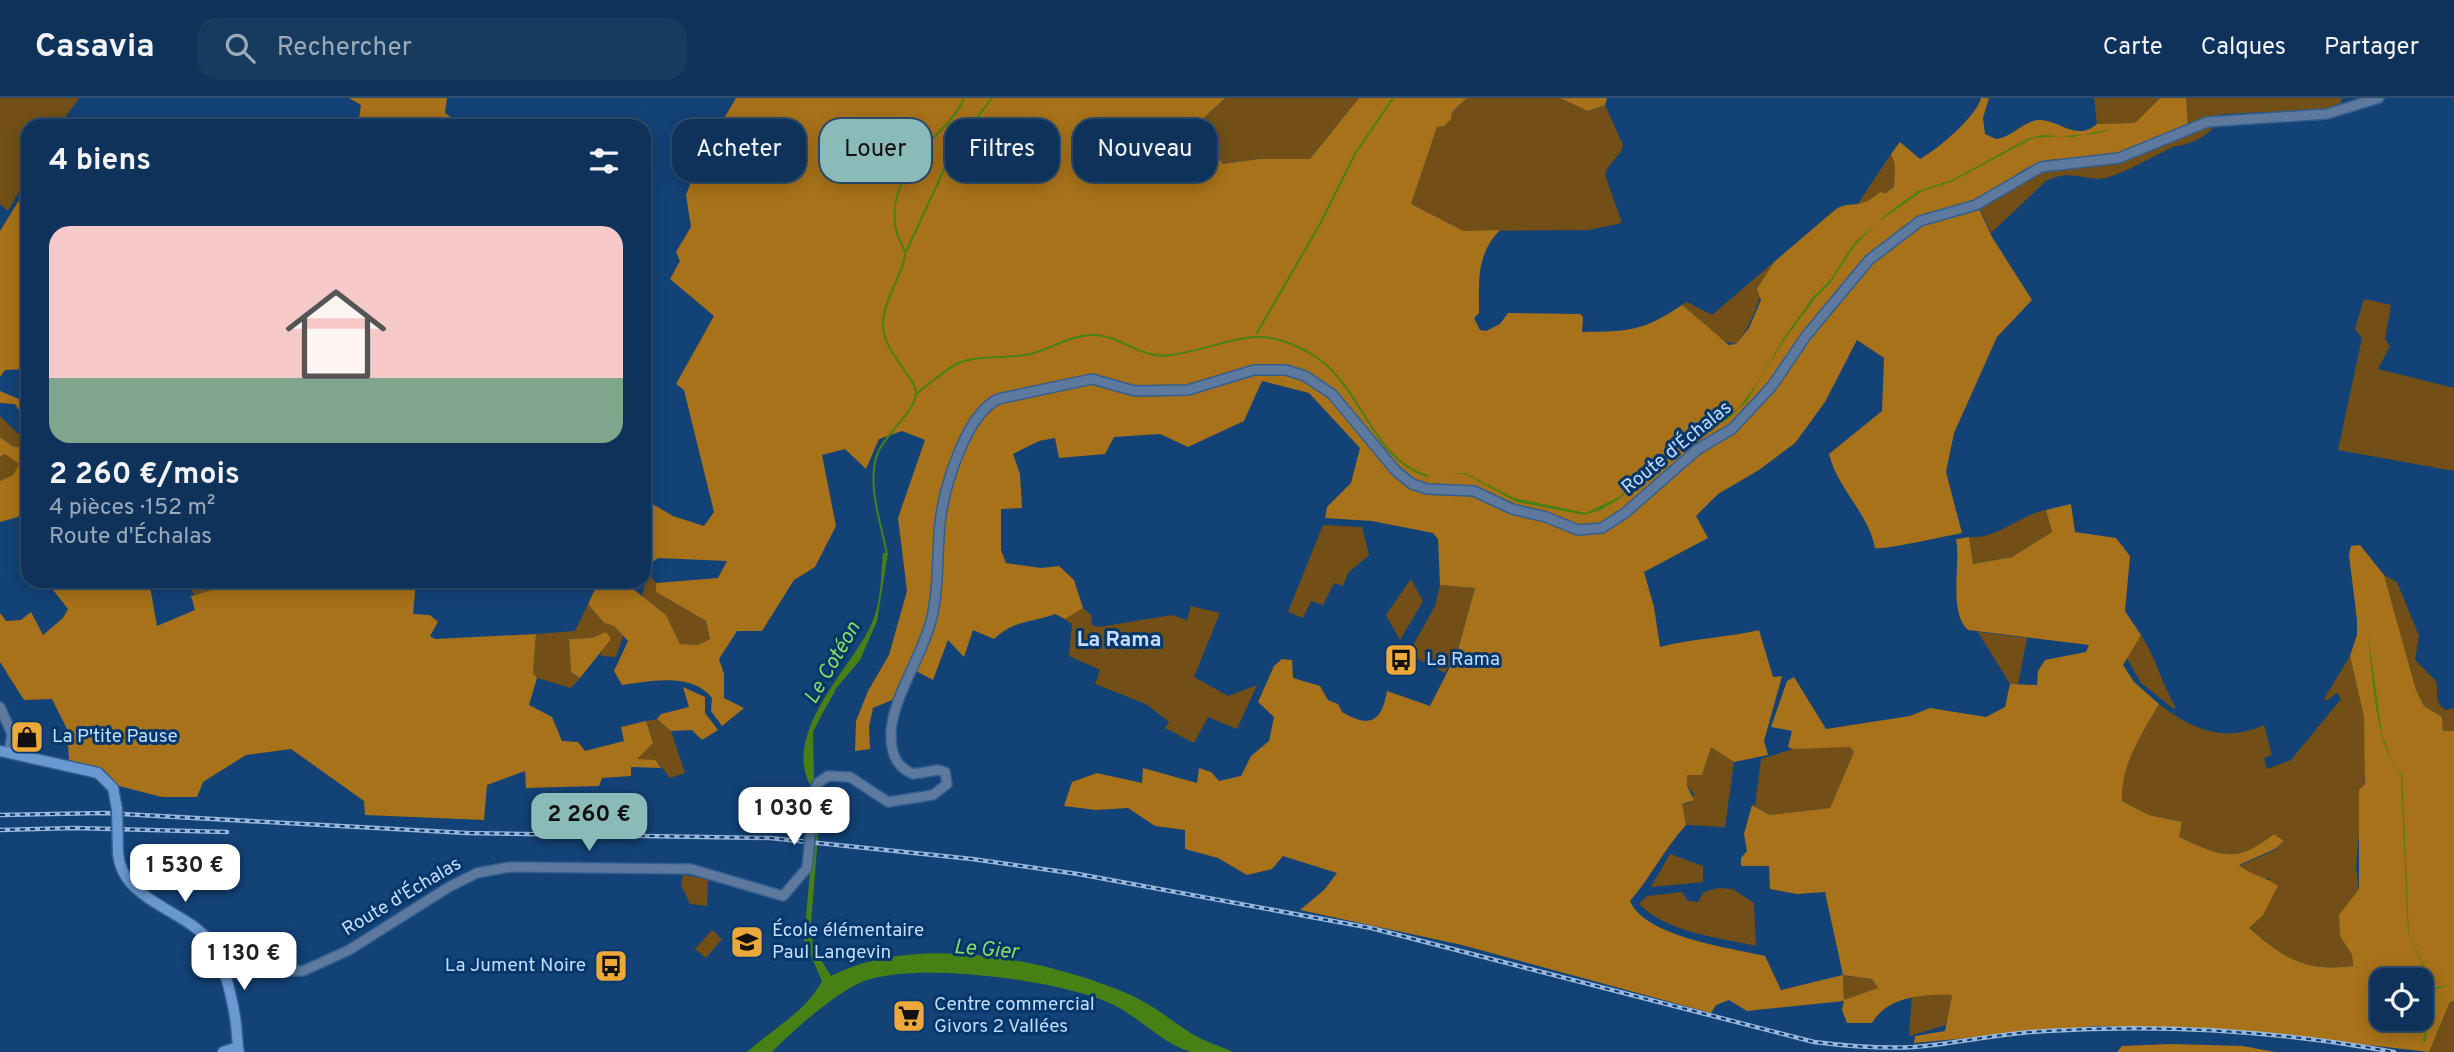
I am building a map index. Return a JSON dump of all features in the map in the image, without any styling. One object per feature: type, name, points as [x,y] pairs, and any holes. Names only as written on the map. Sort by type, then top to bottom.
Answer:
[{"type":"main road","points":[[5,751],[98,774],[113,788],[117,809],[118,853],[126,878],[209,940],[221,964],[234,1026],[232,1051]]},
{"type":"street","name":"Route d'Échalas","points":[[221,964],[266,971],[303,971],[349,950],[449,887],[477,873],[510,867],[691,869],[783,896],[807,868],[812,795],[818,783],[828,776],[850,777],[888,802],[933,795],[947,784],[945,772],[938,769],[913,774],[901,767],[894,756],[891,731],[895,707],[912,675],[931,622],[937,593],[941,516],[946,492],[975,419],[986,405],[998,399],[1092,379],[1142,391],[1188,390],[1254,370],[1286,370],[1305,376],[1332,394],[1396,471],[1416,487],[1474,491],[1513,509],[1546,517],[1572,529],[1586,531],[1602,528],[1625,513],[1698,449],[1732,429],[1772,386],[1806,336],[1862,268],[1912,226],[1932,216],[1976,205],[2041,167],[2119,158],[2199,124],[2229,119],[2327,114],[2379,98]]},
{"type":"street","points":[[0,707],[12,734],[5,751]]},
{"type":"shaded area","points":[[0,98],[79,98],[64,119],[21,119],[21,188],[8,211],[0,204]]},
{"type":"shaded area","points":[[349,98],[447,98],[445,113],[454,119],[359,119],[361,105]]},
{"type":"shaded area","points":[[736,98],[1225,98],[1203,119],[1073,119],[1073,182],[1217,182],[1217,157],[1223,164],[1259,159],[1310,159],[1359,98],[1467,98],[1452,112],[1451,119],[1444,126],[1437,127],[1411,204],[1464,231],[1500,230],[1492,239],[1480,269],[1479,313],[1474,318],[1480,330],[1486,331],[1500,324],[1508,313],[1580,314],[1583,317],[1582,332],[1624,330],[1645,325],[1682,305],[1729,345],[1736,344],[1749,328],[1761,300],[1757,289],[1774,262],[1836,209],[1866,202],[1880,192],[1886,193],[1894,187],[1895,165],[1891,154],[1900,142],[1920,159],[1964,123],[1981,98],[1989,98],[1983,118],[1985,134],[1996,139],[2035,120],[2049,121],[2076,131],[2090,129],[2097,124],[2135,123],[2160,98],[2186,98],[2188,123],[2167,136],[2105,158],[2053,159],[2040,162],[1975,200],[1992,237],[2032,300],[1997,337],[1954,433],[1946,472],[1962,533],[1875,548],[1872,536],[1839,478],[1829,454],[1882,411],[1884,358],[1857,340],[1825,402],[1795,443],[1759,470],[1718,494],[1696,516],[1708,538],[1644,572],[1654,607],[1660,647],[1759,630],[1773,677],[1782,676],[1764,741],[1768,755],[1734,762],[1711,747],[1702,775],[1687,775],[1687,786],[1694,800],[1682,804],[1686,825],[1630,901],[1639,913],[1653,924],[1670,932],[1711,945],[1765,956],[1781,990],[1843,975],[1825,892],[1797,894],[1770,889],[1769,866],[1741,866],[1741,858],[1747,851],[1744,834],[1752,805],[1770,815],[1830,808],[1854,752],[1850,747],[1788,747],[1792,731],[1771,727],[1787,681],[1794,677],[1826,729],[1910,716],[1930,708],[1986,717],[2005,707],[2010,684],[2037,685],[2038,671],[2045,660],[2086,652],[2089,645],[1968,630],[1958,612],[1956,539],[1969,537],[1973,564],[2012,557],[2052,532],[2046,510],[2071,504],[2075,532],[2116,538],[2130,556],[2125,611],[2141,635],[2123,665],[2134,682],[2159,704],[2129,762],[2122,801],[2149,815],[2182,822],[2179,837],[2217,853],[2238,854],[2274,834],[2284,841],[2275,849],[2239,865],[2278,886],[2263,915],[2249,928],[2285,955],[2308,965],[2353,966],[2352,955],[2340,936],[2339,915],[2359,889],[2359,790],[2365,784],[2364,717],[2350,656],[2357,635],[2349,555],[2351,546],[2360,545],[2384,575],[2416,690],[2424,706],[2442,717],[2443,731],[2454,731],[2454,1001],[2450,1002],[2429,1052],[2247,1031],[2095,1026],[1914,1043],[1915,1036],[1945,1031],[1952,995],[1908,998],[1887,1007],[1872,1023],[1847,1023],[1842,1010],[1844,1001],[1747,1011],[1729,1000],[1716,1005],[1711,1013],[1462,945],[1300,910],[1324,890],[1337,873],[1283,856],[1272,869],[1247,875],[1218,858],[1185,849],[1185,830],[1155,826],[1128,808],[1096,810],[1064,806],[1072,782],[1097,773],[1142,783],[1143,768],[1197,783],[1199,768],[1211,772],[1219,781],[1241,776],[1251,756],[1269,741],[1274,717],[1258,702],[1274,666],[1282,659],[1292,660],[1293,678],[1320,686],[1328,700],[1338,704],[1342,712],[1367,721],[1378,715],[1382,709],[1387,691],[1430,706],[1457,653],[1475,588],[1440,585],[1438,539],[1433,533],[1372,521],[1325,518],[1327,507],[1351,483],[1360,448],[1309,393],[1262,381],[1244,421],[1188,447],[1160,434],[1114,437],[1105,454],[1059,458],[1055,438],[1039,441],[1013,454],[1020,474],[1022,508],[1001,509],[1001,550],[1006,563],[1041,568],[1059,566],[1074,580],[1083,608],[1065,619],[1055,614],[1015,625],[994,639],[973,630],[964,657],[948,640],[933,680],[910,668],[892,700],[873,708],[869,727],[870,749],[855,751],[856,721],[868,691],[889,655],[907,591],[898,518],[925,440],[902,431],[879,439],[866,469],[845,449],[822,455],[836,526],[815,567],[794,580],[762,631],[737,631],[719,659],[724,674],[724,698],[744,708],[722,726],[711,711],[712,698],[693,684],[670,680],[622,685],[614,671],[628,641],[614,626],[604,623],[588,604],[596,588],[632,588],[666,615],[680,644],[698,645],[710,639],[706,621],[656,592],[656,583],[718,578],[727,561],[658,558],[651,563],[651,503],[673,516],[704,526],[714,512],[684,390],[676,384],[714,316],[670,279],[680,261],[676,252],[691,227],[686,195],[691,182],[806,182],[806,119],[724,119]],"holes":[[[1843,975],[1872,979],[1878,988],[1844,1000]]]},
{"type":"shaded area","points":[[1225,98],[1359,98],[1310,159],[1259,159],[1223,164],[1217,157],[1217,119],[1203,119]]},
{"type":"shaded area","points":[[1467,98],[1560,98],[1588,111],[1605,105],[1623,145],[1605,175],[1622,223],[1589,230],[1464,231],[1411,204],[1437,127]]},
{"type":"shaded area","points":[[1560,98],[1607,98],[1605,105],[1588,111]]},
{"type":"shaded area","points":[[2094,98],[2160,98],[2135,123],[2097,124]]},
{"type":"shaded area","points":[[2186,98],[2342,98],[2339,107],[2333,109],[2223,114],[2188,123]]},
{"type":"shaded area","points":[[2215,125],[2197,140],[2175,146],[2112,176],[2098,179],[2071,175],[2046,181],[1991,233],[1979,207],[2029,176],[2047,170],[2101,166],[2126,160]]},
{"type":"shaded area","points":[[2060,136],[2033,138],[1951,182],[1922,191],[1877,223],[1918,191],[1952,180],[2029,138]]},
{"type":"shaded area","points":[[1891,154],[1895,165],[1894,187],[1886,193],[1880,192],[1867,203],[1857,205]]},
{"type":"shaded area","points":[[21,197],[21,369],[5,370],[0,377],[0,231]]},
{"type":"shaded area","points":[[1877,223],[1855,245],[1831,282],[1816,297],[1782,343],[1746,402],[1728,419],[1694,437],[1738,409],[1758,382],[1783,339],[1813,297],[1831,279],[1854,243]]},
{"type":"shaded area","points":[[1774,262],[1749,325],[1736,344],[1720,340],[1682,305],[1687,302],[1712,315]]},
{"type":"shaded area","points":[[2364,299],[2391,305],[2385,339],[2390,346],[2378,369],[2454,388],[2454,471],[2338,450],[2362,338],[2355,329]]},
{"type":"shaded area","points":[[0,391],[21,400],[21,413],[15,404],[0,403]]},
{"type":"shaded area","points":[[0,416],[21,436],[21,448],[12,446],[0,437]]},
{"type":"shaded area","points":[[0,437],[12,446],[21,448],[21,512],[18,517],[0,522],[0,481],[13,475],[19,464],[5,454],[0,457]]},
{"type":"shaded area","points":[[1690,438],[1665,460],[1649,466],[1639,481],[1619,499],[1601,510],[1584,515],[1517,502],[1465,474],[1448,474],[1465,473],[1514,498],[1586,513],[1619,497],[1638,480],[1648,464],[1664,459]]},
{"type":"shaded area","points":[[5,454],[19,464],[13,475],[0,481],[0,457]]},
{"type":"shaded area","points":[[2046,510],[2052,532],[2012,557],[1973,564],[1969,537],[1989,535]]},
{"type":"shaded area","points":[[1323,525],[1362,527],[1369,555],[1348,573],[1343,586],[1334,583],[1323,605],[1311,601],[1303,618],[1288,612]]},
{"type":"shaded area","points":[[883,553],[888,553],[877,621],[860,660],[834,691],[813,732],[814,779],[810,785],[804,764],[805,743],[823,701],[872,623],[879,598]]},
{"type":"shaded area","points":[[2384,575],[2397,582],[2419,636],[2415,660],[2436,681],[2439,704],[2446,710],[2454,708],[2454,731],[2443,732],[2442,717],[2424,706],[2416,690]]},
{"type":"shaded area","points":[[651,577],[656,583],[656,592],[706,621],[710,639],[698,645],[680,644],[666,615],[642,596],[644,588],[651,588]]},
{"type":"shaded area","points":[[1411,579],[1423,601],[1400,640],[1386,615]]},
{"type":"shaded area","points":[[1440,585],[1475,588],[1457,652],[1445,673],[1408,654],[1435,606]]},
{"type":"shaded area","points":[[52,588],[150,588],[157,626],[195,610],[191,596],[219,588],[415,588],[413,614],[430,615],[438,622],[430,636],[435,639],[536,634],[533,673],[537,678],[529,705],[552,717],[562,741],[578,742],[585,751],[624,741],[621,727],[646,721],[653,743],[637,759],[656,760],[661,768],[631,767],[631,776],[602,778],[599,786],[526,788],[525,771],[487,785],[484,820],[365,815],[364,801],[291,749],[246,755],[203,782],[197,797],[162,797],[119,786],[103,769],[69,760],[67,729],[52,699],[24,700],[0,662],[0,613],[6,621],[21,620],[31,612],[43,635],[63,618],[68,609]]},
{"type":"shaded area","points":[[191,588],[218,588],[194,595]]},
{"type":"shaded area","points":[[588,604],[604,623],[614,626],[623,636],[616,657],[601,656],[601,650],[592,638],[569,639],[571,672],[580,678],[571,688],[537,678],[533,673],[536,634],[575,631]]},
{"type":"shaded area","points":[[1191,606],[1220,613],[1194,677],[1228,696],[1257,685],[1237,729],[1208,717],[1194,743],[1165,728],[1169,722],[1146,704],[1095,684],[1100,670],[1069,656],[1072,624],[1063,618],[1083,608],[1091,615],[1092,625],[1099,627],[1172,615],[1187,620]]},
{"type":"shaded area","points":[[2365,613],[2382,733],[2375,698]]},
{"type":"shaded area","points":[[606,632],[611,639],[580,678],[571,672],[569,639],[592,638]]},
{"type":"shaded area","points":[[1978,632],[2027,638],[2018,684],[2010,684]]},
{"type":"shaded area","points":[[2141,635],[2176,708],[2174,709],[2141,683],[2127,658]]},
{"type":"shaded area","points":[[2350,656],[2364,717],[2366,768],[2356,865],[2359,890],[2339,915],[2340,936],[2352,955],[2353,966],[2322,967],[2296,961],[2249,928],[2270,879],[2251,875],[2239,866],[2275,850],[2284,841],[2274,834],[2238,854],[2217,853],[2179,837],[2182,822],[2149,815],[2122,801],[2123,788],[2133,751],[2159,704],[2184,721],[2209,731],[2236,733],[2264,725],[2272,755],[2264,758],[2267,769],[2291,760],[2341,699],[2337,693],[2326,701],[2324,699]]},
{"type":"shaded area","points":[[683,687],[705,697],[705,713],[718,730],[702,740],[692,730],[671,731],[657,719],[661,714],[689,707]]},
{"type":"shaded area","points":[[657,719],[671,731],[685,773],[670,778],[656,760],[638,761],[636,758],[653,743],[646,721]]},
{"type":"shaded area","points":[[1711,746],[1734,762],[1725,827],[1686,825],[1681,804],[1689,803],[1694,794],[1687,786],[1687,775],[1702,775]]},
{"type":"shaded area","points":[[1850,747],[1854,752],[1830,808],[1770,815],[1755,806],[1761,759],[1793,749]]},
{"type":"shaded area","points":[[2398,771],[2402,775],[2409,934],[2425,968],[2408,932],[2401,775]]},
{"type":"shaded area","points":[[812,848],[817,849],[811,923],[813,947],[831,976],[865,963],[902,955],[941,953],[1022,962],[1061,971],[1131,995],[1194,1035],[1233,1052],[1191,1052],[1161,1037],[1114,1005],[1061,988],[990,976],[918,973],[888,975],[853,986],[803,1023],[772,1052],[747,1052],[798,1011],[822,981],[804,940]]},
{"type":"shaded area","points":[[1670,854],[1703,866],[1703,882],[1651,887]]},
{"type":"shaded area","points":[[683,875],[708,879],[707,906],[690,904],[681,885]]},
{"type":"shaded area","points":[[1718,888],[1733,889],[1754,903],[1756,946],[1678,928],[1651,914],[1639,904],[1647,896],[1682,892],[1688,901],[1698,902],[1704,892]]},
{"type":"shaded area","points":[[712,930],[722,939],[706,958],[695,949]]},
{"type":"shaded area","points":[[1843,975],[1872,979],[1878,988],[1844,1001]]},
{"type":"shaded area","points":[[1952,994],[1946,1025],[1909,1036],[1912,995]]},
{"type":"shaded area","points":[[2454,1001],[2454,1052],[2429,1052],[2450,1002]]},
{"type":"shaded area","points":[[2122,1046],[2243,1046],[2275,1052],[2117,1052]]},
{"type":"waterway","points":[[887,554],[874,488],[875,462],[883,443],[911,408],[916,394],[912,381],[888,345],[884,334],[886,305],[902,269],[905,254],[895,225],[895,207],[899,189],[911,164],[953,116],[964,98]]},
{"type":"waterway","points":[[906,252],[953,150],[992,98]]},
{"type":"waterway","points":[[1257,333],[1320,224],[1355,154],[1393,98]]},
{"type":"waterway","points":[[917,393],[961,362],[1025,355],[1087,335],[1105,336],[1161,356],[1242,338],[1275,339],[1293,344],[1330,368],[1392,454],[1408,467],[1427,476]]},
{"type":"waterway","name":"Le Cotéon","points":[[823,710],[834,691]]},
{"type":"waterway","name":"Le Cotéon","points":[[816,850],[817,834]]},
{"type":"waterway","points":[[2424,1041],[2434,988]]},
{"type":"railway","points":[[0,815],[104,813],[467,833],[770,838],[972,859],[1078,874],[1371,928],[1814,1042],[1901,1048],[2030,1032],[2133,1028],[2264,1034],[2394,1052]]},
{"type":"railway","points":[[0,830],[74,828],[227,832]]},
{"type":"place","name":"La Rama","points":[[1401,660]]},
{"type":"place","name":"La P'tite Pause","points":[[27,737]]},
{"type":"place","name":"École élémentaire Paul Langevin","points":[[747,942]]},
{"type":"place","name":"La Jument Noire","points":[[611,966]]},
{"type":"place","name":"Centre commercial Givors 2 Vallées","points":[[909,1016]]},
{"type":"district","name":"La Rama","points":[[1119,640]]},
{"type":"water label","name":"Le Gier","points":[[986,950]]}]
